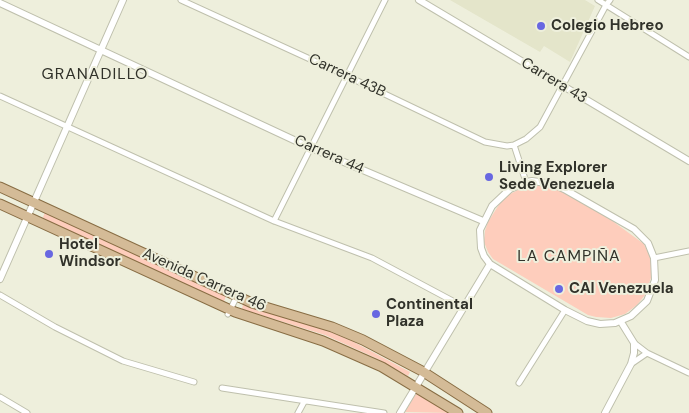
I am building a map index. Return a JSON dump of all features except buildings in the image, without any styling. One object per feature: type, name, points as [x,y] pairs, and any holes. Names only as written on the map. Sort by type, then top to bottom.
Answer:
[{"type":"main road","name":"Avenida Carrera 46","points":[[0,187],[252,303],[317,322],[363,340],[393,354],[487,413]]},
{"type":"main road","name":"Avenida Carrera 46","points":[[0,204],[229,312],[323,341],[382,367],[458,413]]},
{"type":"street","points":[[0,278],[122,0]]},
{"type":"street","name":"Carrera 43B","points":[[181,0],[485,142],[494,145],[514,145]]},
{"type":"street","points":[[274,221],[385,0]]},
{"type":"street","name":"Carrera 43","points":[[419,0],[689,161]]},
{"type":"street","points":[[598,0],[689,57]]},
{"type":"street","points":[[526,182],[514,145],[537,131],[610,0]]},
{"type":"street","name":"Carrera 44","points":[[0,3],[311,148],[484,221]]},
{"type":"street","points":[[0,96],[274,221],[372,258],[464,307]]},
{"type":"street","points":[[538,181],[553,184],[634,229],[648,243],[654,258],[655,280],[650,296],[640,310],[621,322],[600,324],[587,321],[565,310],[490,264],[481,248],[480,230],[492,206],[503,194],[526,182],[538,181]]},
{"type":"street","points":[[654,258],[689,251]]},
{"type":"street","points":[[400,413],[490,264]]},
{"type":"street","points":[[0,295],[55,327],[123,361],[194,382]]},
{"type":"street","points":[[229,312],[237,296]]},
{"type":"street","points":[[520,383],[565,310]]},
{"type":"street","points":[[621,322],[634,343],[647,353],[689,373]]},
{"type":"street","points":[[605,413],[631,364],[634,343]]},
{"type":"street","points":[[631,364],[647,353]]},
{"type":"street","points":[[222,388],[384,413]]},
{"type":"street","points":[[0,397],[27,413]]},
{"type":"street","points":[[298,413],[304,402]]},
{"type":"shaded area","name":"Colegio Hebreo","points":[[450,0],[585,0],[595,6],[570,62],[544,46],[540,52]]},
{"type":"shaded area","points":[[528,185],[546,185],[558,189],[611,220],[644,244],[651,259],[652,275],[645,295],[637,305],[625,314],[611,318],[588,315],[493,259],[484,242],[488,222],[500,203],[508,195]]},
{"type":"shaded area","points":[[45,212],[226,296],[223,304],[42,220]]},
{"type":"shaded area","points":[[243,304],[326,330],[352,341],[410,372],[408,376],[378,359],[325,335],[242,309]]},
{"type":"shaded area","points":[[416,393],[452,413],[405,412]]},
{"type":"place","name":"Colegio Hebreo","points":[[541,26]]},
{"type":"place","name":"Living Explorer Sede Venezuela","points":[[489,177]]},
{"type":"place","name":"Hotel Windsor","points":[[49,254]]},
{"type":"place","name":"CAI Venezuela","points":[[559,289]]},
{"type":"place","name":"Continental Plaza","points":[[376,314]]},
{"type":"district","name":"GRANADILLO","points":[[95,75]]},
{"type":"district","name":"LA CAMPIÑA","points":[[569,257]]}]
